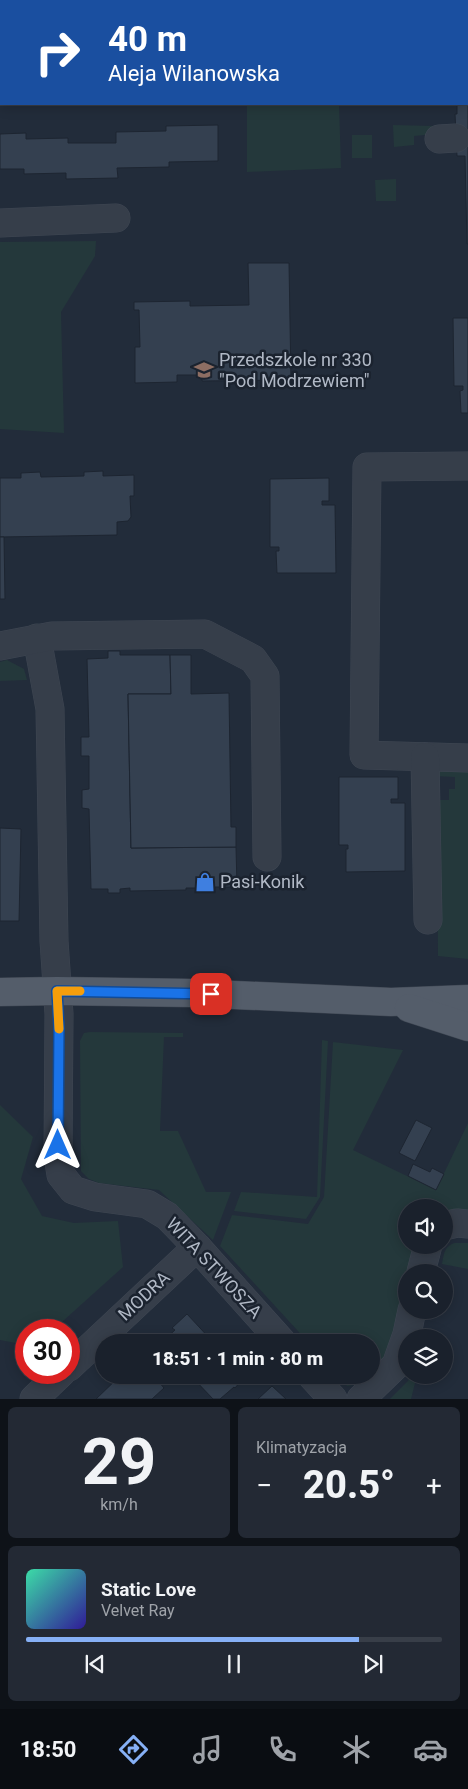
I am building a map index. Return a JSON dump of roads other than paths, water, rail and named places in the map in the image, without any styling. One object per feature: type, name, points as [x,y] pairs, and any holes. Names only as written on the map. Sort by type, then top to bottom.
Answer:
[{"type":"main road","points":[[0,992],[191,993],[391,1002],[468,999]]},
{"type":"main road","points":[[391,1002],[468,1027]]},
{"type":"street","points":[[0,223],[116,218]]},
{"type":"street","points":[[468,466],[367,467],[364,755],[468,758]]},
{"type":"street","points":[[0,646],[36,638],[74,635],[206,634],[253,659],[265,676],[267,856]]},
{"type":"street","name":"WITA STWOSZA","points":[[36,638],[50,709],[53,923],[59,1028],[58,1156],[62,1175],[73,1190],[95,1197],[146,1204],[167,1216],[275,1334]]},
{"type":"street","points":[[425,757],[428,920]]},
{"type":"street","points":[[453,1225],[468,1224]]},
{"type":"street","name":"MODRA","points":[[80,1357],[197,1247]]},
{"type":"street","points":[[361,1399],[396,1365],[410,1319]]},
{"type":"street","points":[[34,1399],[50,1384]]},
{"type":"street","points":[[319,1384],[333,1399]]},
{"type":"place","name":"Przedszkole nr 330 \"Pod Modrzewiem\"","points":[[204,370]]},
{"type":"place","name":"Pasi-Konik","points":[[205,882]]}]
